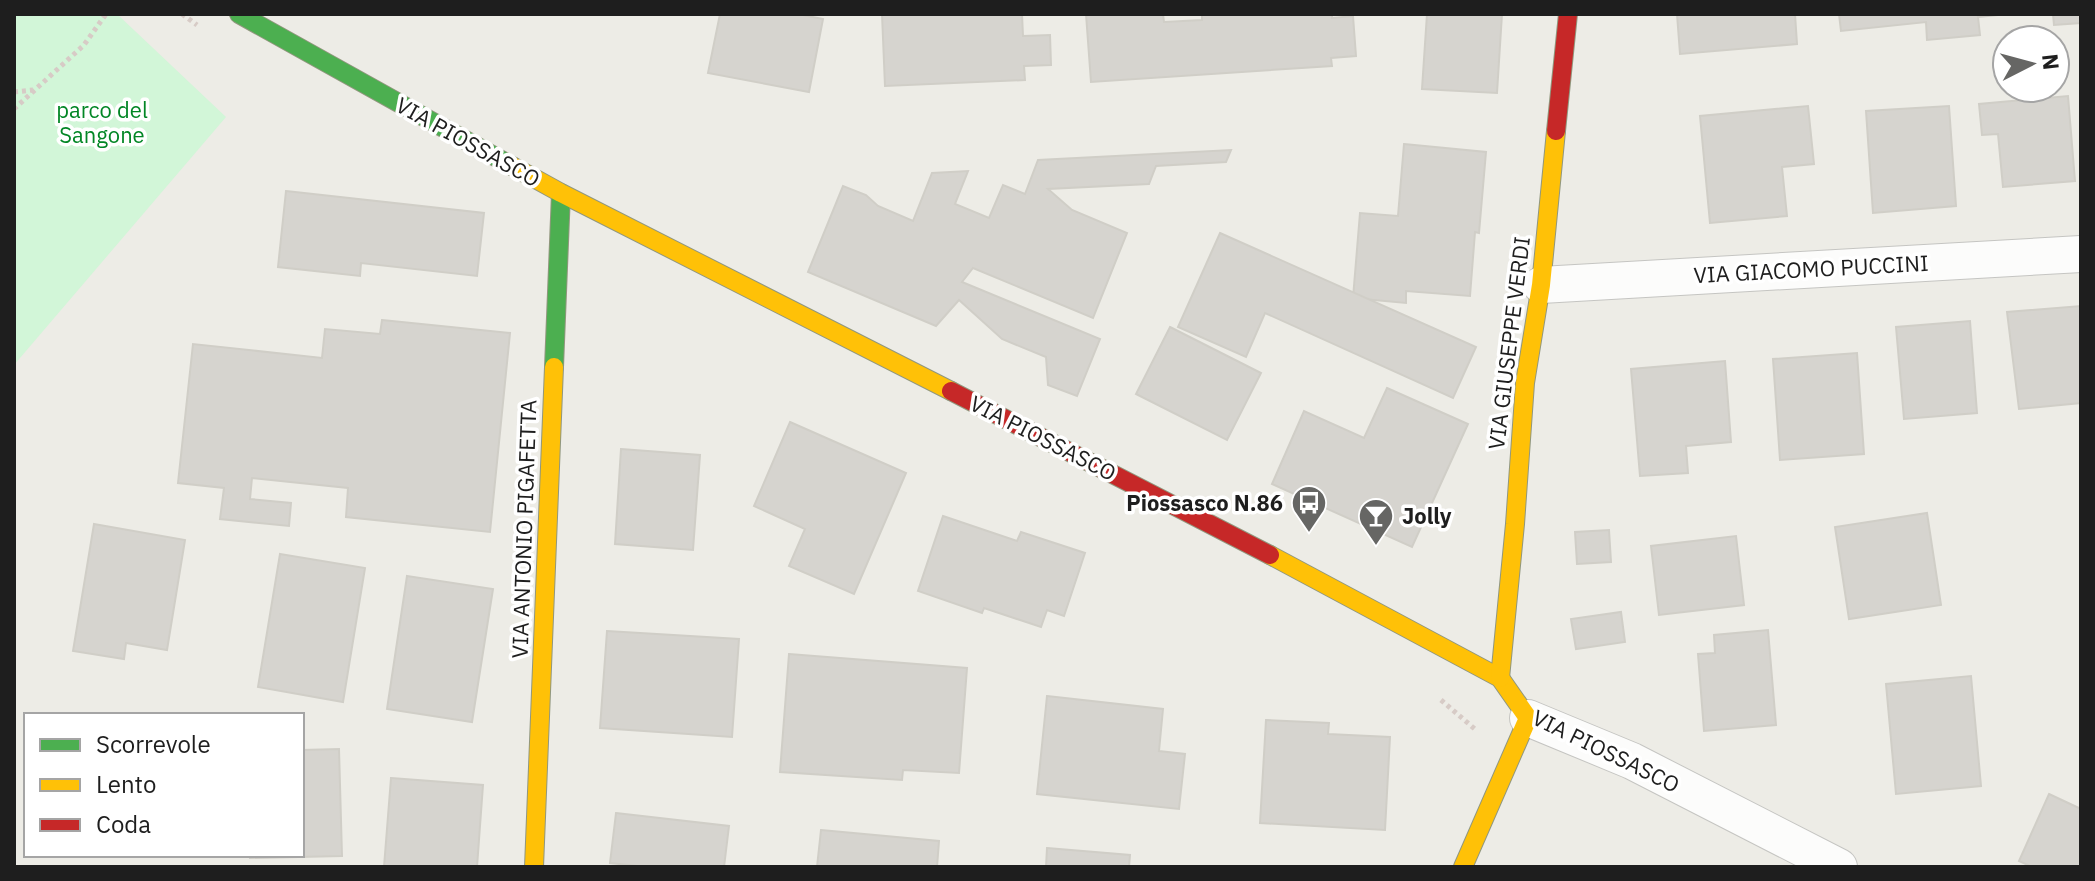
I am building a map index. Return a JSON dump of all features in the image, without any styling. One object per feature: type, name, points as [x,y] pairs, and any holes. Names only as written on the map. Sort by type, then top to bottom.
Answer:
[{"type":"street","name":"VIA GIUSEPPE VERDI","points":[[1500,678],[1525,383],[1541,285],[1568,14]]},
{"type":"street","name":"VIA PIOSSASCO","points":[[247,16],[561,193],[1194,515],[1500,678],[1528,718],[1632,761],[1839,867]]},
{"type":"street","name":"VIA ANTONIO PIGAFETTA","points":[[534,867],[561,193]]},
{"type":"street","name":"VIA GIACOMO PUCCINI","points":[[1541,285],[2081,254]]},
{"type":"street","points":[[1463,867],[1528,718]]},
{"type":"path","points":[[14,109],[84,45],[106,14]]},
{"type":"path","points":[[14,92],[34,90]]},
{"type":"green space","name":"parco del Sangone","points":[[14,14],[117,14],[226,117],[14,365]]},
{"type":"building","points":[[720,14],[798,14],[823,19],[809,92],[708,73]]},
{"type":"building","points":[[882,14],[1022,14],[1023,36],[1050,35],[1051,65],[1024,66],[1025,80],[885,86]]},
{"type":"building","points":[[1086,14],[1163,14],[1164,22],[1202,20],[1202,14],[1353,16],[1356,56],[1331,58],[1332,66],[1091,82]]},
{"type":"building","points":[[1427,14],[1502,14],[1497,93],[1422,89]]},
{"type":"building","points":[[1677,14],[1795,14],[1797,44],[1680,54]]},
{"type":"building","points":[[1839,14],[1997,15],[1978,17],[1980,35],[1927,40],[1926,22],[1841,31]]},
{"type":"building","points":[[2053,14],[2081,14],[2081,23],[2054,24]]},
{"type":"building","points":[[1979,104],[2069,104],[2075,181],[2003,187],[1998,134],[1982,135]]},
{"type":"building","points":[[1808,106],[1814,164],[1782,167],[1787,216],[1710,223],[1700,116]]},
{"type":"building","points":[[1949,106],[1956,206],[1873,213],[1866,111]]},
{"type":"building","points":[[1404,144],[1486,152],[1470,296],[1406,291],[1406,303],[1353,298],[1360,213],[1398,216]]},
{"type":"building","points":[[1231,150],[1226,162],[1156,166],[1149,184],[1048,189],[1072,210],[1127,233],[1093,318],[973,268],[962,282],[1100,339],[1077,396],[1048,385],[1046,357],[1002,339],[959,300],[936,326],[808,272],[843,186],[913,221],[932,173],[968,171],[955,204],[989,218],[1003,185],[1025,194],[1038,160]]},
{"type":"building","points":[[286,191],[484,213],[477,276],[361,263],[360,276],[278,267]]},
{"type":"building","points":[[1220,233],[1476,347],[1453,398],[1265,313],[1246,357],[1178,327]]},
{"type":"building","points":[[2081,306],[2081,403],[2019,409],[2007,312]]},
{"type":"building","points":[[382,320],[510,333],[490,532],[346,517],[348,488],[252,478],[250,499],[291,503],[289,526],[220,519],[224,488],[178,483],[193,344],[322,358],[325,329],[380,334]]},
{"type":"building","points":[[1970,321],[1977,413],[1904,419],[1896,327]]},
{"type":"building","points":[[1170,327],[1261,373],[1227,440],[1136,394]]},
{"type":"building","points":[[1857,353],[1864,454],[1780,460],[1773,359]]},
{"type":"building","points":[[1725,361],[1731,442],[1686,446],[1688,473],[1640,476],[1631,369]]},
{"type":"building","points":[[1387,388],[1468,424],[1412,547],[1272,484],[1304,411],[1364,438]]},
{"type":"building","points":[[790,422],[906,473],[854,594],[789,566],[805,529],[754,506]]},
{"type":"building","points":[[621,449],[700,455],[693,550],[615,544]]},
{"type":"building","points":[[1927,513],[1941,605],[1849,619],[1835,527]]},
{"type":"building","points":[[943,516],[1017,541],[1021,532],[1085,553],[1064,616],[1047,610],[1041,627],[984,608],[982,613],[918,591]]},
{"type":"building","points":[[94,524],[185,540],[167,650],[126,643],[124,659],[73,651]]},
{"type":"building","points":[[1609,530],[1611,562],[1577,564],[1575,532]]},
{"type":"building","points":[[1736,536],[1744,605],[1659,615],[1651,546]]},
{"type":"building","points":[[280,554],[365,568],[343,702],[258,687]]},
{"type":"building","points":[[407,576],[493,589],[472,722],[387,709]]},
{"type":"building","points":[[1621,612],[1625,642],[1576,649],[1571,619]]},
{"type":"building","points":[[1768,630],[1776,725],[1704,731],[1698,654],[1715,653],[1714,635]]},
{"type":"building","points":[[607,631],[739,639],[732,737],[600,728]]},
{"type":"building","points":[[789,654],[967,668],[959,773],[903,770],[902,780],[780,772]]},
{"type":"building","points":[[1971,676],[1981,786],[1896,794],[1886,684]]},
{"type":"building","points":[[1047,696],[1163,709],[1159,751],[1185,754],[1179,809],[1037,794]]},
{"type":"building","points":[[1266,720],[1329,723],[1328,734],[1390,737],[1385,830],[1260,823]]},
{"type":"building","points":[[339,749],[342,856],[304,857],[304,750]]},
{"type":"building","points":[[391,778],[483,785],[477,867],[384,867]]},
{"type":"building","points":[[2049,794],[2081,809],[2081,867],[2032,867],[2019,861]]},
{"type":"building","points":[[616,813],[729,826],[724,867],[647,867],[610,863]]},
{"type":"building","points":[[821,830],[939,841],[937,867],[817,867]]},
{"type":"building","points":[[1047,848],[1130,855],[1129,867],[1046,867]]},
{"type":"traffic: fast","points":[[239,14],[512,166]]},
{"type":"traffic: fast","points":[[554,367],[561,193]]},
{"type":"traffic: slow","points":[[1500,678],[1525,383],[1541,285],[1556,131]]},
{"type":"traffic: slow","points":[[512,166],[951,391]]},
{"type":"traffic: slow","points":[[534,867],[554,367]]},
{"type":"traffic: slow","points":[[1270,555],[1500,678],[1528,718],[1463,867]]},
{"type":"traffic: jam","points":[[1556,131],[1568,14]]},
{"type":"traffic: jam","points":[[951,391],[1270,555]]},
{"type":"place","name":"Piossasco N.86","points":[[1309,534]]},
{"type":"place","name":"Jolly","points":[[1376,547]]}]
